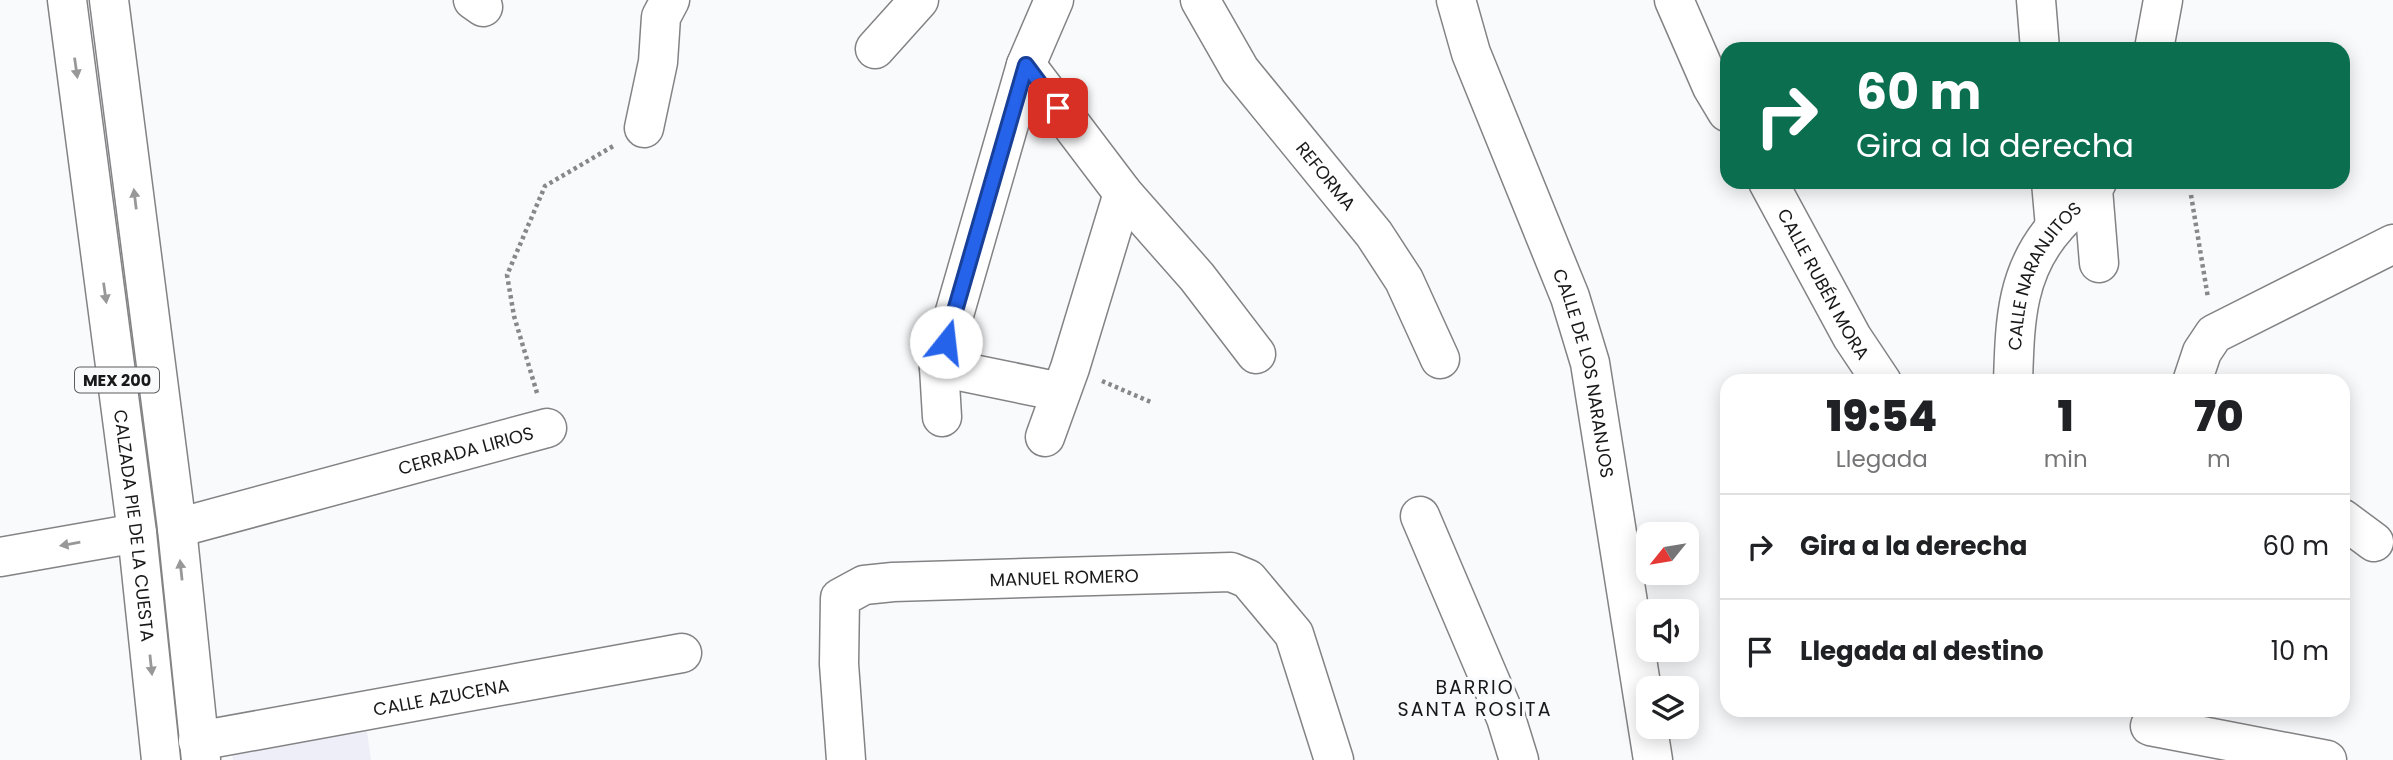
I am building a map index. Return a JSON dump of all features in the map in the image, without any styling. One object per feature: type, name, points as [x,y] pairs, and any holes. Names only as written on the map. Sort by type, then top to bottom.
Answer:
[{"type":"street","name":"CALZADA PIE DE LA CUESTA","points":[[67,0],[137,533],[161,760]]},
{"type":"street","name":"MEX 200","points":[[109,0],[177,528],[200,750]]},
{"type":"street","points":[[644,128],[658,61],[661,17],[670,0]]},
{"type":"street","points":[[875,49],[919,0]]},
{"type":"street","points":[[942,417],[939,367],[1026,65],[1054,0]]},
{"type":"street","name":"REFORMA","points":[[1200,0],[1240,70],[1374,234],[1404,280],[1440,359]]},
{"type":"street","name":"CALLE DE LOS NARANJOS","points":[[1456,0],[1471,53],[1570,297],[1590,363],[1653,760]]},
{"type":"street","points":[[1674,0],[1720,100]]},
{"type":"street","points":[[2036,0],[2039,42]]},
{"type":"street","points":[[2155,42],[2163,0]]},
{"type":"street","points":[[1026,65],[1123,193],[1197,277],[1256,354]]},
{"type":"street","name":"CALLE RUBÉN MORA","points":[[1772,189],[1852,337],[1877,374]]},
{"type":"street","points":[[2052,189],[2055,227]]},
{"type":"street","name":"CALLE NARANJITOS","points":[[2014,374],[2015,318],[2026,270],[2055,227],[2091,189]]},
{"type":"street","points":[[2095,189],[2099,263]]},
{"type":"street","points":[[1045,437],[1066,380],[1123,193]]},
{"type":"street","points":[[2195,374],[2202,352],[2214,334],[2391,250]]},
{"type":"street","points":[[939,367],[1066,380]]},
{"type":"street","name":"CERRADA LIRIOS","points":[[177,528],[547,428]]},
{"type":"street","points":[[1420,516],[1506,718],[1519,760]]},
{"type":"street","points":[[2350,524],[2374,542]]},
{"type":"street","points":[[0,557],[137,533]]},
{"type":"street","name":"MANUEL ROMERO","points":[[846,760],[839,664],[840,598],[863,585],[1231,572],[1248,579],[1294,634],[1334,760]]},
{"type":"street","name":"CALLE AZUCENA","points":[[200,750],[682,653]]},
{"type":"street","points":[[2148,732],[2327,760]]},
{"type":"path","name":"CERRADA LIRIOS","points":[[547,428],[514,317],[507,275],[545,186],[644,128]]},
{"type":"path","points":[[2191,195],[2214,334]]},
{"type":"path","points":[[1066,380],[1153,402]]},
{"type":"shaded area","points":[[364,710],[371,760],[233,760],[227,718]]},
{"type":"district","name":"BARRIO SANTA ROSITA","points":[[1475,698]]},
{"type":"route","points":[[946,342],[1026,65],[1058,108]]}]
